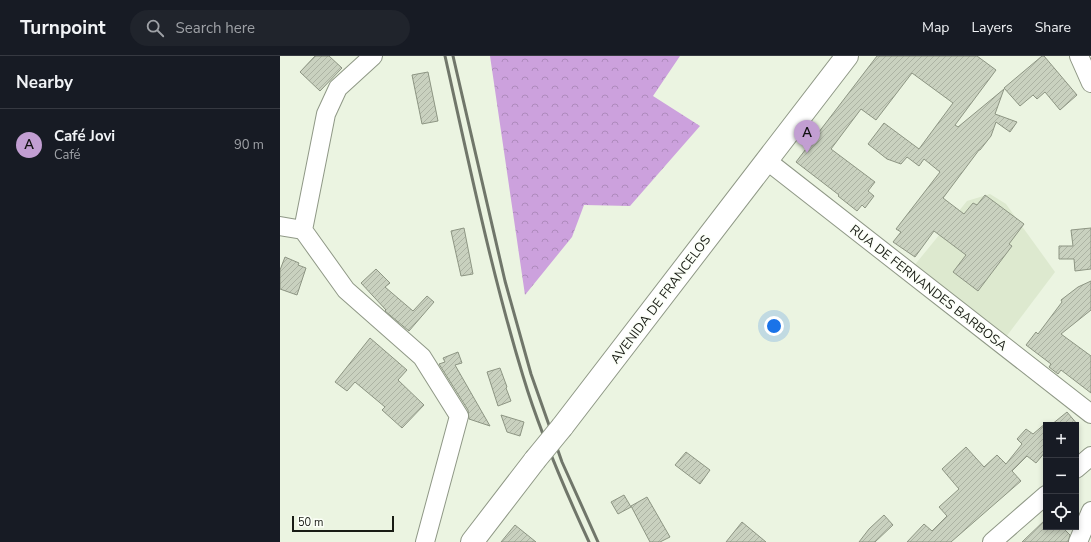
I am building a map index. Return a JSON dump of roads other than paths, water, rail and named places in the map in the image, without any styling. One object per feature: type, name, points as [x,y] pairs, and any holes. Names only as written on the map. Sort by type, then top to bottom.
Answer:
[{"type":"main road","name":"AVENIDA DE FRANCELOS","points":[[472,542],[847,56]]},
{"type":"street","points":[[303,230],[326,114],[338,88],[373,56]]},
{"type":"street","points":[[1079,56],[1091,83]]},
{"type":"street","name":"RUA DE FERNANDES BARBOSA","points":[[766,160],[1091,414]]},
{"type":"street","points":[[280,226],[303,230],[346,290],[422,357],[459,416],[425,542]]},
{"type":"street","points":[[1079,466],[1091,456]]},
{"type":"street","points":[[992,542],[1043,498]]},
{"type":"street","points":[[1078,542],[1091,511]]},
{"type":"railway","points":[[445,56],[472,177],[511,336],[537,418],[553,460],[589,542]]},
{"type":"railway","points":[[453,56],[505,281],[531,374],[562,462],[598,542]]},
{"type":"place","name":"Café Jovi","points":[[807,153]]}]
